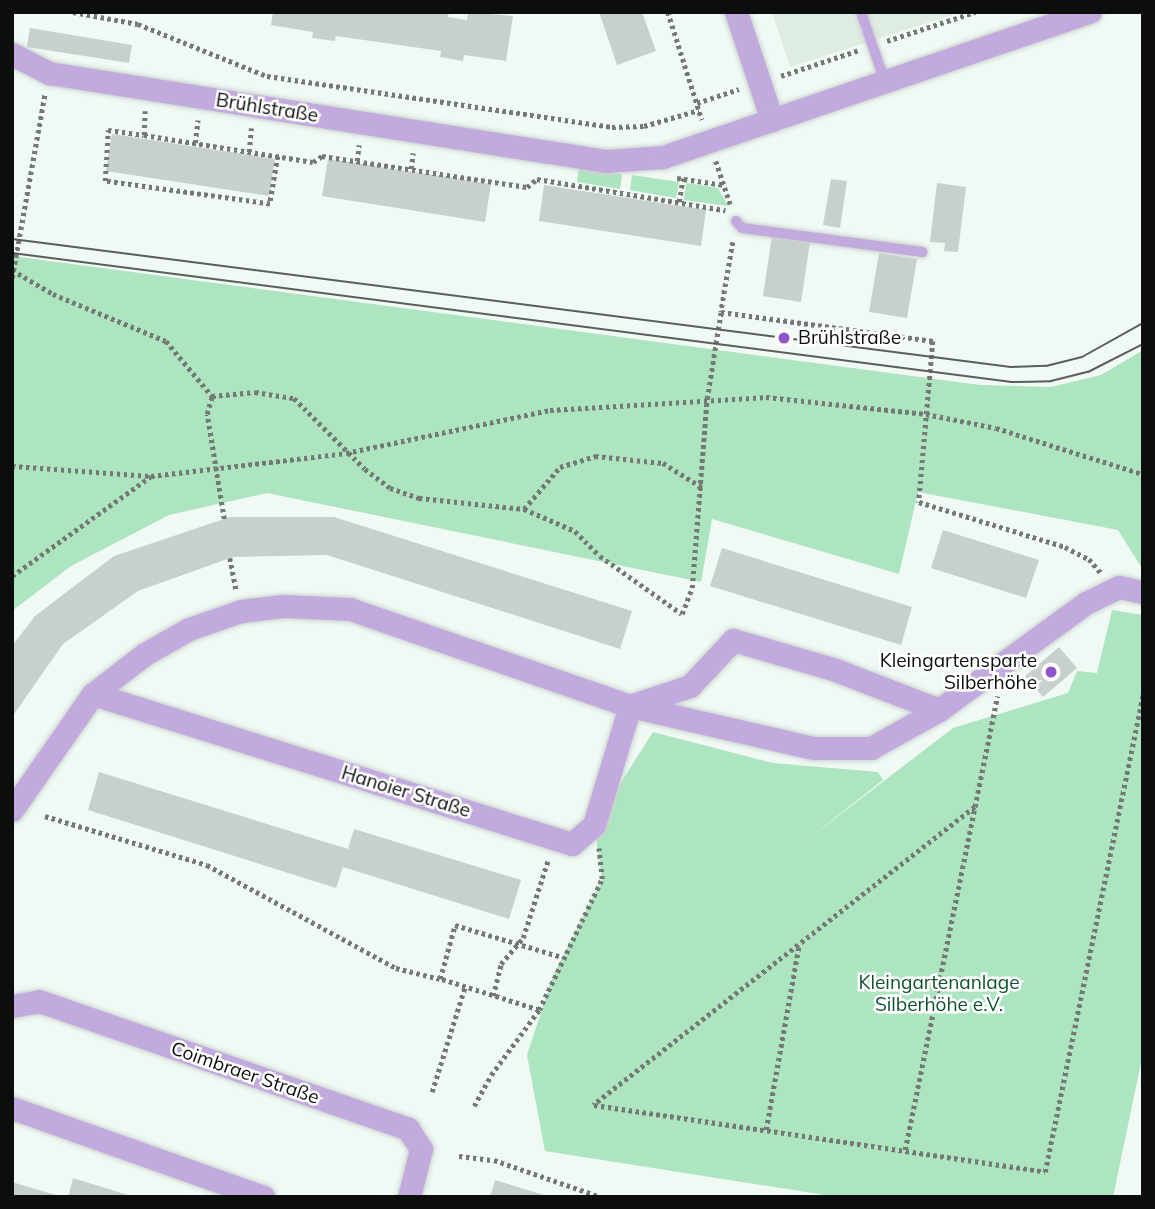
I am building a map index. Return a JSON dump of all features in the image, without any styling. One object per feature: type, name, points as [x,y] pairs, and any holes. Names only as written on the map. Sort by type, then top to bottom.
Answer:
[{"type":"street","points":[[736,12],[772,120]]},
{"type":"street","name":"Brühlstraße","points":[[12,54],[49,74],[606,162],[663,157],[1090,12]]},
{"type":"street","points":[[12,810],[93,694],[167,641],[241,611],[283,606],[350,609],[630,706],[814,748],[871,748],[939,710],[1086,603],[1119,587],[1143,592]]},
{"type":"street","points":[[630,706],[690,686],[733,640],[832,669],[939,710]]},
{"type":"street","name":"Hanoier Straße","points":[[93,694],[572,844],[594,825]]},
{"type":"street","points":[[594,825],[630,706]]},
{"type":"street","name":"Coimbraer Straße","points":[[12,1006],[39,1002],[408,1129],[421,1149],[409,1197]]},
{"type":"street","points":[[12,1108],[264,1197]]},
{"type":"lane","points":[[861,12],[885,82]]},
{"type":"lane","points":[[736,221],[742,228],[922,252]]},
{"type":"path","points":[[73,12],[138,23],[267,76],[612,127],[644,126],[699,110]]},
{"type":"path","points":[[278,156],[270,204],[104,181],[108,130],[278,156],[357,161],[527,187],[537,179],[732,211],[668,12]]},
{"type":"path","points":[[697,103],[975,12]]},
{"type":"path","points":[[12,278],[49,74]]},
{"type":"path","points":[[357,161],[358,151]]},
{"type":"path","points":[[411,169],[412,159]]},
{"type":"path","points":[[464,177],[465,165]]},
{"type":"path","points":[[679,202],[683,178]]},
{"type":"path","points":[[625,193],[626,183]]},
{"type":"path","points":[[212,396],[255,392],[294,398],[337,436],[346,453],[390,488],[419,498],[524,509],[575,531],[600,556],[682,614],[692,587],[703,488],[707,399],[736,221]]},
{"type":"path","points":[[13,270],[53,294],[166,341],[212,396]]},
{"type":"path","points":[[721,312],[933,341],[919,502],[1065,547],[1089,559],[1107,579]]},
{"type":"path","points":[[212,396],[207,414],[224,519]]},
{"type":"path","points":[[12,466],[151,476],[217,470],[346,453],[550,410],[766,397],[926,414],[996,428],[1143,474]]},
{"type":"path","points":[[524,509],[560,467],[595,456],[663,463],[703,488]]},
{"type":"path","points":[[12,576],[151,476]]},
{"type":"path","points":[[230,558],[241,611]]},
{"type":"path","points":[[905,1151],[998,692]]},
{"type":"path","points":[[975,807],[594,1105],[1045,1172],[1143,695]]},
{"type":"path","points":[[45,816],[207,865],[396,968],[539,1010]]},
{"type":"path","points":[[474,1106],[491,1075],[539,1010],[562,957],[602,879],[594,825]]},
{"type":"path","points":[[493,996],[501,964],[515,943],[523,938],[549,856]]},
{"type":"path","points":[[440,979],[454,925],[562,957]]},
{"type":"path","points":[[766,1130],[799,944]]},
{"type":"path","points":[[432,1092],[465,987]]},
{"type":"path","points":[[459,1156],[494,1160],[601,1197]]},
{"type":"shaded area","points":[[772,12],[961,12],[790,67]]},
{"type":"green space","points":[[579,166],[615,168],[615,173],[622,174],[620,189],[577,182]]},
{"type":"green space","points":[[632,175],[679,182],[676,198],[630,190]]},
{"type":"green space","points":[[686,183],[718,188],[728,206],[684,200]]},
{"type":"green space","points":[[12,256],[980,385],[1051,387],[1101,375],[1143,350],[1143,570],[1118,530],[918,492],[899,574],[712,519],[701,582],[267,493],[169,515],[71,566],[12,611]]},
{"type":"green space","name":"Kleingartenanlage Silberhöhe e.V.","points":[[1112,610],[1143,615],[1143,1053],[1113,1197],[838,1197],[545,1151],[527,1055],[553,976],[602,879],[594,825],[653,732],[773,763],[878,772],[883,780],[803,843],[953,728],[1068,693],[1077,671],[1097,673]]},
{"type":"building","points":[[273,12],[449,12],[448,17],[467,20],[468,12],[513,16],[506,61],[464,55],[463,61],[440,57],[441,51],[336,36],[335,41],[312,38],[313,32],[271,25]]},
{"type":"building","points":[[599,12],[642,12],[656,51],[617,65]]},
{"type":"building","points":[[30,28],[132,45],[129,63],[27,47]]},
{"type":"building","points":[[112,134],[275,159],[269,196],[106,171]]},
{"type":"building","points":[[328,159],[491,184],[485,222],[322,196]]},
{"type":"building","points":[[831,179],[847,181],[840,228],[823,225]]},
{"type":"building","points":[[937,183],[966,187],[958,252],[944,251],[945,243],[930,242]]},
{"type":"building","points":[[544,185],[706,210],[701,246],[539,221]]},
{"type":"building","points":[[772,236],[810,242],[801,302],[763,296]]},
{"type":"building","points":[[879,253],[917,259],[907,318],[869,312]]},
{"type":"building","points":[[230,517],[334,517],[632,611],[620,649],[327,555],[233,557],[138,591],[63,644],[12,717],[12,646],[35,616],[114,556]]},
{"type":"building","points":[[943,530],[1039,560],[1026,598],[931,568]]},
{"type":"building","points":[[722,548],[912,607],[901,645],[710,586]]},
{"type":"building","name":"Kleingartensparte Silberhöhe","points":[[1059,647],[1077,668],[1043,697],[1025,676]]},
{"type":"building","points":[[99,772],[348,849],[354,829],[521,880],[509,919],[343,867],[336,888],[88,810]]},
{"type":"building","points":[[73,1178],[131,1196],[131,1197],[68,1197]]},
{"type":"building","points":[[495,1180],[547,1196],[490,1197]]},
{"type":"building","points":[[12,1182],[59,1196],[59,1197],[12,1197]]},
{"type":"tram line","points":[[12,239],[1011,367],[1046,366],[1082,357],[1143,323]]},
{"type":"tram line","points":[[12,253],[1012,382],[1051,381],[1088,372],[1143,344]]},
{"type":"place","name":"Brühlstraße","points":[[784,338]]},
{"type":"place","name":"Kleingartensparte Silberhöhe","points":[[1051,672]]}]
